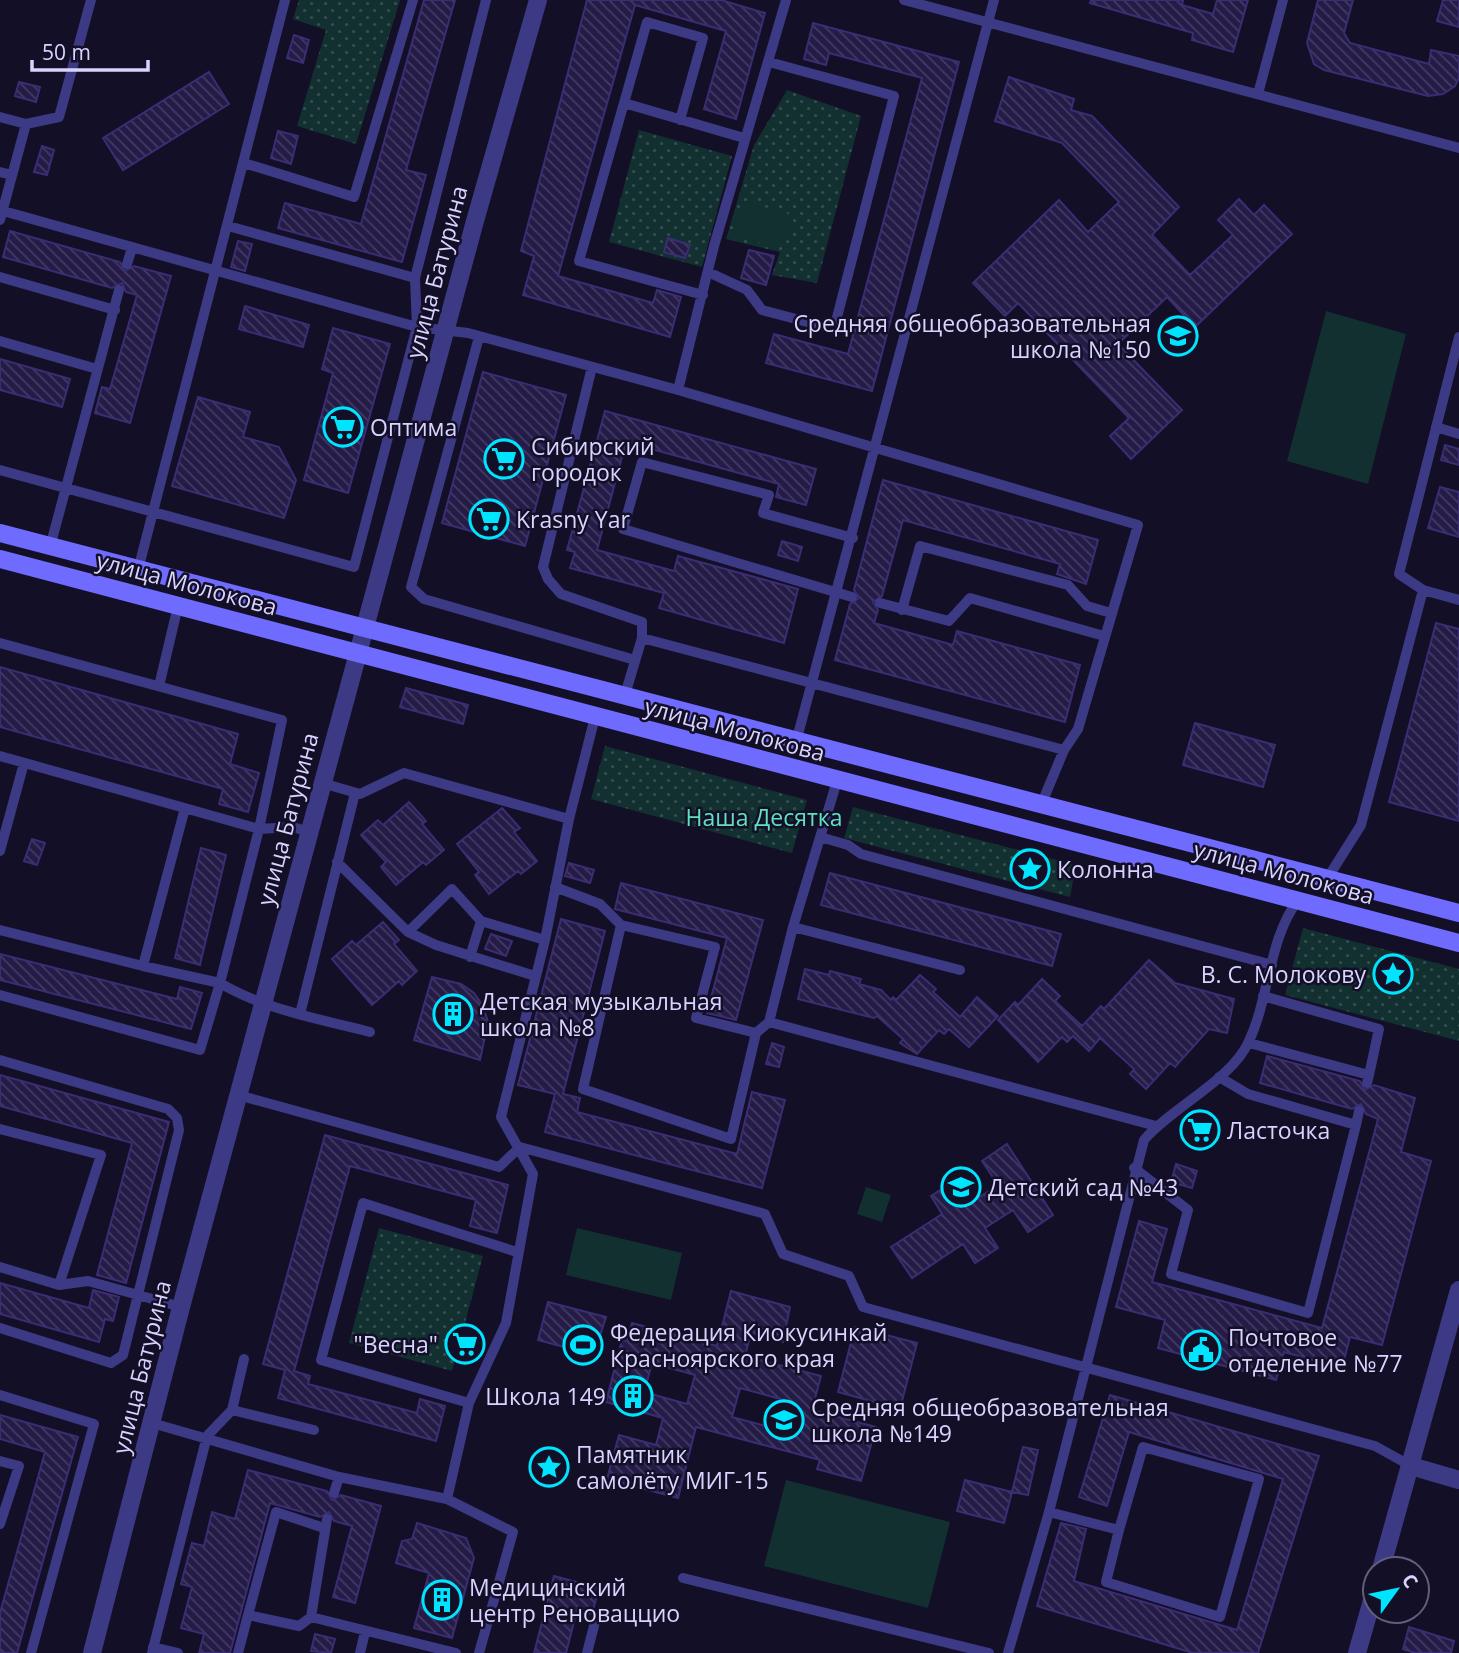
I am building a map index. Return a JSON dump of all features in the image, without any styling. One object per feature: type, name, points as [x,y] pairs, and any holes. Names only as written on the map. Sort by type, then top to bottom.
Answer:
[{"type":"main road","name":"улица Молокова","points":[[0,533],[624,698],[1459,913]]},
{"type":"main road","name":"улица Молокова","points":[[0,559],[1459,943]]},
{"type":"street","name":"улица Батурина","points":[[96,1652],[181,1307],[445,331],[538,0]]},
{"type":"street","points":[[1385,1555],[1459,1290]]},
{"type":"street","points":[[1410,1466],[1457,1486]]},
{"type":"street","points":[[1357,1653],[1365,1625]]},
{"type":"lane","points":[[0,117],[26,124],[59,117],[91,0]]},
{"type":"lane","points":[[138,570],[285,0]]},
{"type":"lane","points":[[244,163],[354,197],[413,0]]},
{"type":"lane","points":[[0,470],[354,567],[417,327],[415,278],[486,0]]},
{"type":"lane","points":[[678,390],[744,138],[786,0]]},
{"type":"lane","points":[[904,0],[1459,148]]},
{"type":"lane","points":[[796,742],[877,450],[994,0]]},
{"type":"lane","points":[[1258,94],[1283,0]]},
{"type":"lane","points":[[680,120],[703,38],[647,22],[579,261],[703,295]]},
{"type":"lane","points":[[708,272],[747,290],[762,310],[834,329],[894,96],[769,62]]},
{"type":"lane","points":[[624,103],[744,138]]},
{"type":"lane","points":[[26,124],[1,214],[132,247],[214,273],[417,327],[479,337],[678,390],[1138,525],[1078,729],[1064,750],[1041,805]]},
{"type":"lane","points":[[0,172],[12,175]]},
{"type":"lane","points":[[228,226],[415,278]]},
{"type":"lane","points":[[127,264],[132,247]]},
{"type":"lane","points":[[0,278],[115,310]]},
{"type":"lane","points":[[50,547],[68,489],[119,290]]},
{"type":"lane","points":[[479,337],[411,587],[424,599],[635,660]]},
{"type":"lane","points":[[1459,337],[1399,574],[1423,590],[1459,600]]},
{"type":"lane","points":[[0,341],[97,369]]},
{"type":"lane","points":[[592,367],[543,567],[548,579],[561,594],[642,622],[642,638],[624,698]]},
{"type":"lane","points":[[1436,427],[1459,434]]},
{"type":"lane","points":[[852,597],[623,529],[642,462],[769,495],[763,513],[853,538]]},
{"type":"lane","points":[[902,610],[920,546],[1069,585],[1087,606],[1111,613]]},
{"type":"lane","points":[[1328,879],[1361,825],[1423,590]]},
{"type":"lane","points":[[880,603],[948,621],[970,598],[1104,636]]},
{"type":"lane","points":[[159,686],[178,606]]},
{"type":"lane","points":[[642,638],[1064,750]]},
{"type":"lane","points":[[0,643],[282,720],[259,829],[220,984],[200,1050],[0,995]]},
{"type":"lane","points":[[447,1499],[469,1403],[506,1323],[533,1174],[501,1117],[545,940],[569,819],[595,717]]},
{"type":"lane","points":[[0,756],[259,829],[293,827],[309,832]]},
{"type":"lane","points":[[0,851],[24,763]]},
{"type":"lane","points":[[323,783],[360,794],[404,772],[569,819]]},
{"type":"lane","points":[[621,925],[583,1088],[731,1139],[756,1033],[769,1022],[793,927],[837,781]]},
{"type":"lane","points":[[300,1014],[355,793]]},
{"type":"lane","points":[[143,966],[184,808]]},
{"type":"lane","points":[[820,836],[848,845],[861,854],[1272,965]]},
{"type":"lane","points":[[337,862],[408,932],[470,957],[535,976]]},
{"type":"lane","points":[[555,887],[600,904],[621,925],[715,947],[696,1018],[756,1033]]},
{"type":"lane","points":[[408,932],[452,889],[481,921],[545,940]]},
{"type":"lane","points":[[1008,1653],[1049,1512],[1144,1140],[1156,1126],[1219,1077],[1248,1043],[1285,918],[1298,900]]},
{"type":"lane","points":[[470,957],[481,921]]},
{"type":"lane","points":[[793,927],[960,970]]},
{"type":"lane","points":[[0,930],[220,984],[300,1014],[370,1032]]},
{"type":"lane","points":[[1248,1043],[1368,1079],[1378,1029],[1264,996]]},
{"type":"lane","points":[[769,1022],[1156,1126]]},
{"type":"lane","points":[[0,1060],[168,1109],[177,1118],[179,1130],[123,1355],[111,1363],[0,1328]]},
{"type":"lane","points":[[1219,1077],[1248,1094],[1356,1125]]},
{"type":"lane","points":[[238,1095],[499,1167],[520,1147]]},
{"type":"lane","points":[[1135,1168],[1188,1210],[1171,1274],[1308,1313],[1359,1111]]},
{"type":"lane","points":[[0,1129],[100,1156],[59,1285]]},
{"type":"lane","points":[[520,1147],[765,1214],[783,1255],[849,1276],[863,1307],[1086,1365],[1376,1446],[1410,1466]]},
{"type":"lane","points":[[469,1403],[321,1360],[363,1203],[517,1252]]},
{"type":"lane","points":[[0,1267],[59,1285],[88,1281],[181,1307]]},
{"type":"lane","points":[[178,1653],[152,1650],[207,1437],[232,1410],[244,1359]]},
{"type":"lane","points":[[0,1395],[94,1424],[31,1653]]},
{"type":"lane","points":[[232,1410],[314,1430]]},
{"type":"lane","points":[[152,1423],[339,1477],[447,1499],[513,1532],[479,1653]]},
{"type":"lane","points":[[1143,1447],[1259,1479],[1220,1617],[1106,1582],[1119,1530],[1143,1447]]},
{"type":"lane","points":[[0,1461],[19,1466],[0,1524]]},
{"type":"lane","points":[[334,1493],[339,1477]]},
{"type":"lane","points":[[238,1653],[248,1615],[276,1512],[325,1523],[311,1617],[299,1626],[248,1615]]},
{"type":"lane","points":[[1049,1512],[1119,1530]]},
{"type":"lane","points":[[683,1578],[989,1653]]},
{"type":"lane","points":[[311,1617],[456,1653]]},
{"type":"lane","points":[[587,1653],[595,1622]]},
{"type":"lane","points":[[360,1653],[365,1632]]},
{"type":"green space","points":[[299,0],[400,0],[356,144],[297,126],[326,30],[293,19]]},
{"type":"green space","points":[[787,90],[861,116],[817,283],[772,275],[780,252],[726,239],[754,145]]},
{"type":"green space","points":[[639,130],[732,156],[702,267],[609,242]]},
{"type":"green space","points":[[749,203],[787,213],[793,222],[785,245],[776,248],[736,235],[733,230],[740,207]]},
{"type":"green space","points":[[1326,311],[1406,334],[1368,484],[1287,461]]},
{"type":"green space","name":"Наша Десятка","points":[[605,746],[807,800],[792,853],[591,799]]},
{"type":"green space","points":[[853,807],[1076,865],[1070,897],[844,838]]},
{"type":"green space","points":[[1303,928],[1459,969],[1459,1041],[1285,995]]},
{"type":"green space","points":[[866,1187],[891,1195],[882,1222],[857,1214]]},
{"type":"green space","points":[[379,1228],[483,1256],[452,1371],[349,1343]]},
{"type":"green space","points":[[577,1228],[682,1253],[671,1300],[566,1275]]},
{"type":"green space","points":[[786,1480],[950,1522],[928,1608],[764,1566]]},
{"type":"building","points":[[424,0],[455,0],[406,170],[426,175],[402,262],[278,228],[285,203],[361,224]]},
{"type":"building","points":[[587,0],[721,0],[765,13],[736,119],[704,109],[726,31],[635,5],[558,276],[653,303],[657,290],[681,297],[670,337],[523,295],[534,256],[521,251]]},
{"type":"building","points":[[1091,0],[1183,0],[1182,5],[1213,14],[1217,0],[1248,0],[1233,52],[1192,40],[1193,33],[1090,3]]},
{"type":"building","points":[[1318,0],[1353,0],[1344,33],[1350,43],[1429,64],[1431,50],[1459,56],[1459,78],[1455,86],[1443,94],[1428,96],[1324,70],[1314,64],[1307,43]]},
{"type":"building","points":[[1443,0],[1459,0],[1459,27],[1437,21]]},
{"type":"building","points":[[813,23],[959,62],[872,391],[766,363],[774,334],[848,354],[922,78],[829,53],[826,65],[804,59]]},
{"type":"building","points":[[294,35],[309,40],[303,63],[287,58]]},
{"type":"building","points":[[209,72],[229,104],[123,170],[103,138]]},
{"type":"building","points":[[1009,77],[1074,99],[1071,110],[1092,116],[1179,207],[1152,235],[1190,275],[1233,235],[1218,220],[1239,199],[1254,215],[1264,205],[1292,234],[1195,327],[1167,297],[1118,344],[1182,410],[1131,459],[1110,436],[1129,418],[1018,303],[1005,316],[973,283],[1059,200],[1088,232],[1119,202],[1062,143],[995,121]]},
{"type":"building","points":[[19,82],[40,87],[36,102],[15,96]]},
{"type":"building","points":[[278,131],[298,136],[291,164],[271,158]]},
{"type":"building","points":[[42,146],[54,150],[47,175],[34,172]]},
{"type":"building","points":[[10,231],[120,262],[125,271],[134,266],[171,276],[130,423],[95,413],[102,387],[110,389],[137,295],[126,292],[122,283],[112,288],[3,257]]},
{"type":"building","points":[[668,238],[690,245],[685,258],[664,252]]},
{"type":"building","points":[[238,241],[252,244],[245,271],[231,267]]},
{"type":"building","points":[[749,250],[774,256],[766,285],[741,278]]},
{"type":"building","points":[[245,306],[309,325],[303,347],[239,329]]},
{"type":"building","name":"Оптима","points":[[333,328],[390,344],[348,493],[304,480],[333,373],[322,369]]},
{"type":"building","points":[[0,359],[70,379],[62,407],[0,390]]},
{"type":"building","name":"Сибирский городок","points":[[483,372],[566,395],[525,546],[442,523]]},
{"type":"building","points":[[198,397],[250,412],[243,437],[279,447],[296,480],[284,518],[172,486]]},
{"type":"building","points":[[605,411],[816,469],[806,505],[776,497],[779,484],[626,442],[597,550],[674,571],[678,556],[798,589],[784,643],[659,608],[664,593],[570,568],[575,552],[567,550]]},
{"type":"building","points":[[1445,445],[1459,449],[1459,465],[1441,460]]},
{"type":"building","points":[[883,480],[1098,540],[1086,584],[1057,574],[1060,564],[903,520],[882,596],[873,602],[878,610],[874,623],[953,645],[957,631],[1080,665],[1065,722],[835,660],[850,604],[859,598],[854,590]]},
{"type":"building","points":[[1440,487],[1459,492],[1459,537],[1428,528]]},
{"type":"building","points":[[782,541],[802,547],[798,561],[778,555]]},
{"type":"building","points":[[1436,623],[1459,629],[1459,821],[1389,802]]},
{"type":"building","points":[[0,667],[238,734],[230,764],[259,773],[248,812],[219,804],[223,789],[0,727]]},
{"type":"building","points":[[406,688],[468,705],[463,724],[400,707]]},
{"type":"building","points":[[1195,723],[1275,745],[1263,787],[1183,765]]},
{"type":"building","points":[[409,802],[426,821],[422,824],[444,850],[426,865],[423,862],[396,885],[381,867],[386,862],[361,835],[378,820],[383,825]]},
{"type":"building","points":[[502,808],[520,828],[514,832],[537,861],[521,874],[518,871],[489,894],[475,875],[479,872],[457,844]]},
{"type":"building","points":[[32,839],[45,843],[37,865],[24,861]]},
{"type":"building","points":[[201,848],[226,855],[200,965],[175,958]]},
{"type":"building","points":[[569,863],[594,870],[590,883],[565,876]]},
{"type":"building","points":[[830,873],[1061,934],[1052,966],[821,905]]},
{"type":"building","points":[[621,883],[763,920],[736,1020],[707,1013],[727,938],[615,909]]},
{"type":"building","points":[[561,919],[605,931],[563,1094],[580,1098],[577,1112],[737,1154],[752,1092],[785,1100],[762,1188],[545,1132],[555,1094],[518,1085]]},
{"type":"building","points":[[383,922],[399,940],[394,944],[417,971],[402,985],[399,981],[372,1005],[332,959],[352,941],[356,945]]},
{"type":"building","points":[[491,934],[512,941],[506,956],[485,949]]},
{"type":"building","points":[[0,954],[177,999],[180,987],[202,993],[191,1029],[0,980]]},
{"type":"building","points":[[1149,960],[1175,983],[1234,999],[1227,1033],[1209,1029],[1175,1067],[1170,1063],[1146,1089],[1130,1074],[1134,1069],[1100,1038],[1089,1051],[1073,1036],[1067,1042],[1062,1037],[1038,1062],[998,1020],[1015,1002],[1018,1005],[1042,979],[1060,996],[1055,1001],[1082,1026],[1101,1006],[1104,1009]]},
{"type":"building","points":[[805,969],[829,975],[830,971],[861,979],[859,984],[881,990],[891,1000],[893,997],[896,1000],[920,975],[936,989],[933,992],[960,1017],[977,997],[998,1016],[969,1047],[949,1029],[944,1034],[939,1030],[917,1054],[900,1043],[903,1039],[877,1016],[874,1018],[798,999]]},
{"type":"building","name":"Детская музыкальная школа №8","points":[[432,977],[461,984],[474,993],[483,1006],[488,1022],[480,1060],[414,1040]]},
{"type":"building","points":[[772,1043],[784,1047],[779,1067],[766,1064]]},
{"type":"building","points":[[1267,1056],[1360,1081],[1365,1090],[1374,1085],[1415,1098],[1401,1152],[1431,1161],[1382,1345],[1350,1337],[1342,1368],[1284,1352],[1276,1380],[1158,1348],[1165,1320],[1116,1307],[1139,1221],[1167,1229],[1152,1282],[1322,1328],[1378,1119],[1366,1114],[1361,1104],[1352,1109],[1260,1083]]},
{"type":"building","points":[[0,1075],[169,1122],[126,1283],[97,1275],[132,1143],[0,1106]]},
{"type":"building","name":"Ласточка","points":[[1199,1117],[1213,1125],[1202,1144],[1188,1136]]},
{"type":"building","points":[[325,1135],[508,1185],[497,1233],[470,1226],[476,1200],[350,1166],[294,1371],[310,1376],[308,1384],[417,1413],[420,1399],[445,1406],[436,1441],[278,1398],[285,1370],[263,1364]]},
{"type":"building","points":[[1007,1144],[1053,1215],[1028,1232],[1013,1210],[985,1228],[998,1248],[975,1263],[963,1244],[912,1278],[891,1247],[942,1214],[931,1196],[954,1181],[969,1204],[998,1185],[982,1161]]},
{"type":"building","points":[[1176,1164],[1197,1171],[1192,1188],[1171,1182]]},
{"type":"building","points":[[0,1283],[89,1308],[93,1290],[119,1297],[113,1321],[105,1319],[99,1342],[0,1314]]},
{"type":"building","name":"Школа 149","points":[[731,1291],[790,1307],[783,1342],[751,1333],[745,1356],[821,1376],[812,1410],[876,1427],[861,1481],[817,1469],[820,1460],[696,1427],[678,1498],[607,1479],[619,1435],[656,1445],[663,1418],[606,1402],[622,1340],[627,1341],[632,1323],[717,1346]],"holes":[[[652,1363],[695,1375],[687,1404],[644,1392]],[[740,1388],[784,1400],[777,1429],[732,1417]]]},
{"type":"building","points":[[548,1302],[606,1317],[594,1355],[538,1340]]},
{"type":"building","points":[[855,1327],[917,1343],[900,1409],[838,1392]]},
{"type":"building","points":[[1110,1395],[1319,1456],[1258,1653],[1193,1653],[1037,1606],[1061,1523],[1086,1529],[1074,1581],[1237,1630],[1283,1479],[1129,1432],[1107,1506],[1079,1497]]},
{"type":"building","points":[[0,1415],[78,1437],[17,1653],[0,1653],[0,1613],[45,1452],[0,1439]]},
{"type":"building","points":[[1023,1447],[1038,1450],[1028,1495],[1012,1492]]},
{"type":"building","points":[[248,1470],[327,1491],[332,1500],[341,1495],[381,1506],[355,1603],[333,1597],[352,1526],[334,1521],[329,1512],[320,1517],[270,1503],[230,1653],[199,1653],[204,1634],[181,1628],[192,1587],[181,1584],[192,1543],[204,1546],[212,1512],[235,1519]]},
{"type":"building","points":[[965,1480],[1012,1492],[1004,1523],[957,1511]]},
{"type":"building","name":"Медицинский центр Реноваццио","points":[[417,1523],[466,1538],[474,1558],[452,1638],[414,1628],[429,1573],[396,1563],[402,1541],[412,1539]]},
{"type":"building","points":[[554,1576],[599,1588],[592,1614],[577,1610],[566,1653],[534,1653]]},
{"type":"building","points":[[1409,1627],[1454,1641],[1451,1653],[1415,1653],[1403,1649]]},
{"type":"building","points":[[315,1634],[335,1639],[331,1653],[311,1651]]},
{"type":"place","name":"Средняя общеобразовательная школа №150","points":[[1178,336]]},
{"type":"place","name":"Оптима","points":[[343,427]]},
{"type":"place","name":"Сибирский городок","points":[[504,459]]},
{"type":"place","name":"Krasny Yar","points":[[489,519]]},
{"type":"place","name":"Колонна","points":[[1030,869]]},
{"type":"place","name":"В. С. Молокову","points":[[1393,974]]},
{"type":"place","name":"Детская музыкальная школа №8","points":[[453,1014]]},
{"type":"place","name":"Ласточка","points":[[1200,1130]]},
{"type":"place","name":"Детский сад №43","points":[[961,1187]]},
{"type":"place","name":"\"Весна\"","points":[[465,1344]]},
{"type":"place","name":"Федерация Киокусинкай Красноярского края","points":[[583,1345]]},
{"type":"place","name":"Почтовое отделение №77","points":[[1201,1350]]},
{"type":"place","name":"Школа 149","points":[[633,1396]]},
{"type":"place","name":"Средняя общеобразовательная школа №149","points":[[784,1420]]},
{"type":"place","name":"Памятник самолёту МИГ-15","points":[[549,1467]]},
{"type":"place","name":"Медицинский центр Реноваццио","points":[[442,1600]]}]
